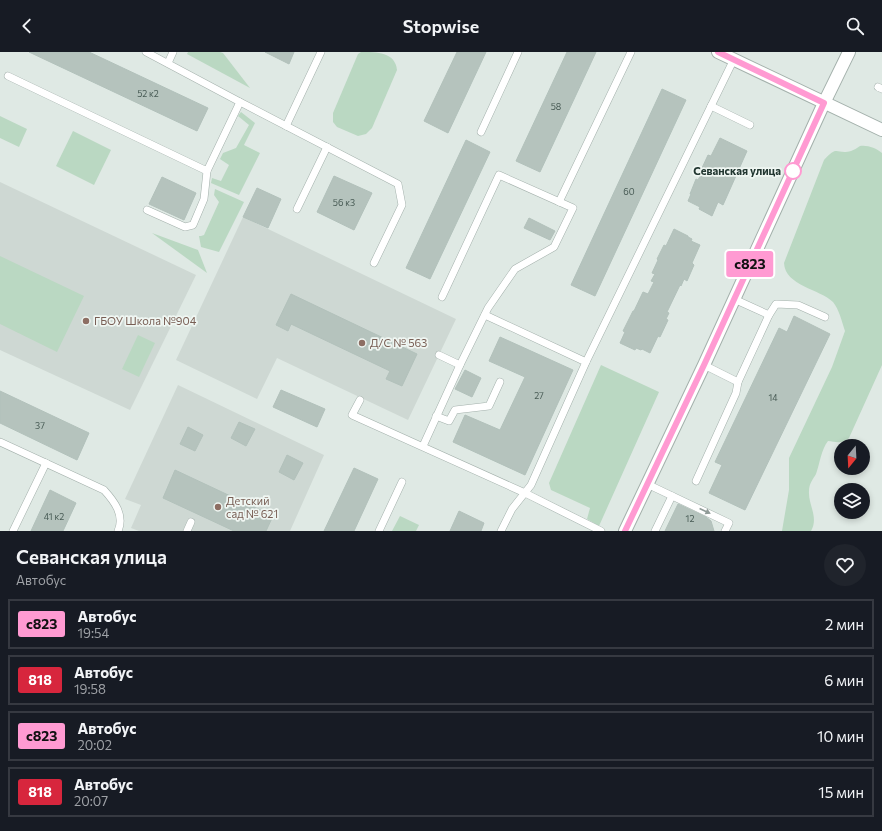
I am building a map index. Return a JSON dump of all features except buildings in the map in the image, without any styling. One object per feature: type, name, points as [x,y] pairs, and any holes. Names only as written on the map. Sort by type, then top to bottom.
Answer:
[{"type":"street","points":[[718,52],[882,130]]},
{"type":"street","points":[[625,531],[704,365],[824,103],[849,52]]},
{"type":"lane","points":[[146,52],[398,184],[402,205],[374,263]]},
{"type":"lane","points":[[168,63],[174,52]]},
{"type":"lane","points":[[286,126],[321,52]]},
{"type":"lane","points":[[482,132],[518,52]]},
{"type":"lane","points":[[559,202],[631,52]]},
{"type":"lane","points":[[501,531],[512,509],[531,485],[586,362],[734,59]]},
{"type":"lane","points":[[8,76],[207,171]]},
{"type":"lane","points":[[147,210],[186,227],[193,225],[204,199],[207,171],[240,102]]},
{"type":"lane","points":[[711,106],[750,125]]},
{"type":"lane","points":[[297,209],[326,147]]},
{"type":"lane","points":[[423,446],[460,364],[485,315],[515,269],[554,247],[573,208],[499,175],[442,297]]},
{"type":"lane","points":[[734,299],[769,315]]},
{"type":"lane","points":[[696,481],[736,392],[738,382],[769,315],[776,304],[798,305],[825,317]]},
{"type":"lane","points":[[485,315],[586,362]]},
{"type":"lane","points":[[439,355],[460,364]]},
{"type":"lane","points":[[704,365],[738,382]]},
{"type":"lane","points":[[436,416],[450,421],[455,410],[489,406],[500,382]]},
{"type":"lane","points":[[360,400],[352,414],[525,493],[602,531]]},
{"type":"lane","points":[[0,442],[104,490],[116,503],[120,517],[120,530]]},
{"type":"lane","points":[[13,531],[46,463]]},
{"type":"lane","points":[[379,531],[402,482]]},
{"type":"lane","points":[[647,484],[729,522],[725,531]]},
{"type":"lane","points":[[655,531],[672,496]]},
{"type":"lane","points":[[187,531],[191,522]]},
{"type":"shaded area","name":"ГБОУ Школа №904","points":[[0,182],[196,275],[130,410],[0,350]]},
{"type":"shaded area","points":[[243,217],[456,319],[408,420],[277,358],[257,399],[176,360]]},
{"type":"shaded area","points":[[178,385],[324,455],[290,531],[139,531],[131,528],[141,505],[125,499]]},
{"type":"green space","points":[[188,52],[223,53],[250,88],[187,54]]},
{"type":"green space","points":[[361,52],[373,52],[389,56],[396,64],[397,70],[372,128],[366,134],[358,136],[337,127],[333,122],[333,113],[358,54]]},
{"type":"green space","points":[[241,112],[255,123],[244,145],[260,153],[239,195],[211,183],[212,178],[221,181],[229,165],[220,159],[223,153],[236,148],[249,125],[238,116]]},
{"type":"green space","points":[[0,116],[27,129],[19,147],[0,138]]},
{"type":"green space","points":[[73,131],[111,150],[94,185],[56,166]]},
{"type":"green space","points":[[860,146],[866,146],[872,147],[882,153],[882,365],[849,438],[834,439],[834,442],[828,441],[824,448],[816,474],[809,488],[809,496],[814,516],[811,531],[782,531],[789,490],[789,458],[832,367],[845,331],[839,312],[833,302],[790,277],[786,271],[784,263],[824,160],[835,151],[846,152],[854,150]]},
{"type":"green space","points":[[215,189],[244,202],[219,252],[201,247],[199,236],[204,235],[219,202],[214,195]]},
{"type":"green space","points":[[152,233],[198,250],[207,273]]},
{"type":"green space","points":[[0,256],[84,296],[57,352],[0,324]]},
{"type":"green space","points":[[138,335],[155,343],[139,377],[122,369]]},
{"type":"green space","points":[[601,365],[659,392],[599,526],[587,519],[590,508],[551,490],[549,483]]},
{"type":"green space","points":[[400,516],[419,525],[416,531],[392,531]]},
{"type":"bus line","name":"с823","points":[[625,531],[704,365],[824,103],[718,52]]},
{"type":"place","name":"Севанская улица","points":[[793,171]]},
{"type":"place","name":"ГБОУ Школа №904","points":[[86,321]]},
{"type":"place","name":"Д/C № 563","points":[[362,343]]},
{"type":"place","name":"Детский сад № 621","points":[[218,507]]}]
